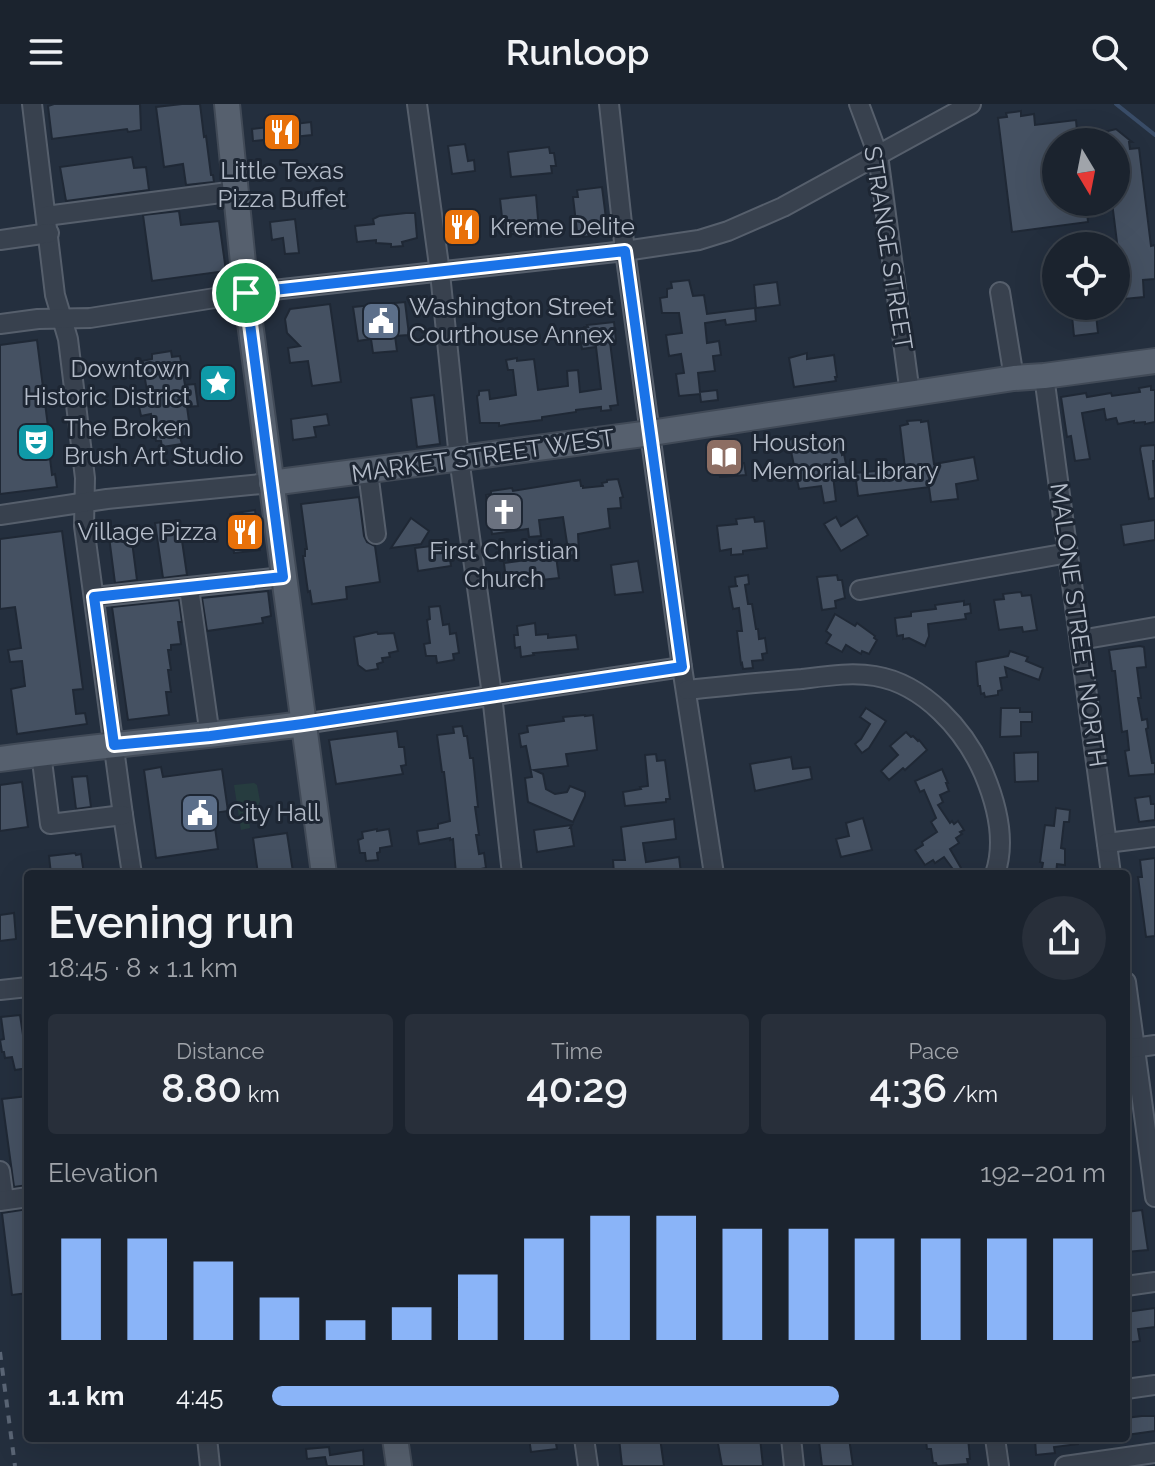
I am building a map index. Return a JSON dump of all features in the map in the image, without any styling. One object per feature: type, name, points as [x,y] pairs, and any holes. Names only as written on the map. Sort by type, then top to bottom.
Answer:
[{"type":"main road","points":[[227,104],[246,293],[323,870]]},
{"type":"main road","name":"MARKET STREET WEST","points":[[271,483],[651,433],[1014,378],[1155,361]]},
{"type":"main road","points":[[0,759],[303,724]]},
{"type":"main road","points":[[396,1442],[399,1466]]},
{"type":"street","points":[[32,104],[55,295],[68,339],[85,478],[84,526],[131,870]]},
{"type":"street","points":[[417,104],[512,870]]},
{"type":"street","points":[[609,104],[625,251],[713,870]]},
{"type":"street","name":"STRANGE STREET","points":[[859,104],[878,155],[910,394]]},
{"type":"street","points":[[0,324],[90,318],[246,293],[440,273],[699,240],[783,207],[971,104]]},
{"type":"street","points":[[0,240],[48,225],[236,191]]},
{"type":"street","points":[[1000,292],[1014,378]]},
{"type":"street","name":"MALONE STREET NORTH","points":[[1044,376],[1110,870]]},
{"type":"street","points":[[368,472],[376,534]]},
{"type":"street","name":"MARKET STREET WEST","points":[[0,515],[107,499],[271,483]]},
{"type":"street","points":[[860,590],[1068,553]]},
{"type":"street","points":[[94,597],[283,577]]},
{"type":"street","points":[[189,588],[210,736]]},
{"type":"street","points":[[1080,640],[1155,627]]},
{"type":"street","points":[[303,724],[682,667]]},
{"type":"street","points":[[687,690],[846,674],[875,676],[904,685],[940,711],[977,758],[989,785],[1000,829],[1000,860],[996,870]]},
{"type":"street","points":[[41,753],[50,824],[123,815]]},
{"type":"street","points":[[1107,843],[1155,837]]},
{"type":"street","points":[[0,990],[24,987]]},
{"type":"street","points":[[1155,1045],[1130,1049],[1155,1197]]},
{"type":"street","points":[[0,1171],[2,1200],[24,1197]]},
{"type":"street","points":[[1130,1285],[1155,1282]]},
{"type":"street","points":[[1130,1388],[1155,1385]]},
{"type":"street","points":[[207,1442],[210,1466]]},
{"type":"street","points":[[585,1442],[588,1466]]},
{"type":"street","points":[[791,1442],[794,1466]]},
{"type":"street","points":[[996,1442],[999,1466]]},
{"type":"street","points":[[1065,1466],[1155,1453]]},
{"type":"green space","points":[[254,783],[260,801],[256,810],[248,811],[250,828],[241,830],[234,785]]},
{"type":"building","points":[[140,104],[141,130],[128,132],[127,129],[52,139],[48,106]]},
{"type":"building","points":[[200,104],[214,182],[186,185],[183,164],[164,167],[156,107]]},
{"type":"building","points":[[1021,111],[1021,116],[1034,114],[1035,125],[1076,120],[1077,128],[1042,128],[1042,216],[1087,216],[1088,222],[1012,232],[998,118],[1007,117],[1006,113]]},
{"type":"building","name":"Little Texas Pizza Buffet","points":[[311,122],[312,135],[253,141],[252,129]]},
{"type":"building","points":[[465,144],[468,161],[474,160],[475,171],[452,174],[448,146]]},
{"type":"building","points":[[549,147],[550,153],[554,153],[556,166],[551,166],[552,173],[511,177],[508,152]]},
{"type":"building","points":[[1139,148],[1151,246],[1155,245],[1155,279],[1143,280],[1144,297],[1130,298],[1130,232],[1116,232],[1114,216],[1130,216],[1130,149]]},
{"type":"building","points":[[132,157],[134,168],[146,167],[149,190],[66,201],[60,167]]},
{"type":"building","points":[[602,187],[608,234],[583,237],[582,231],[577,231],[573,197],[578,197],[577,190]]},
{"type":"building","points":[[536,195],[539,231],[504,235],[500,199]]},
{"type":"building","points":[[179,211],[181,225],[219,221],[226,271],[152,281],[143,215]]},
{"type":"building","points":[[415,213],[417,238],[402,242],[403,246],[391,247],[391,244],[376,243],[376,240],[357,242],[355,226],[374,224],[373,219],[379,216]]},
{"type":"building","name":"Kreme Delite","points":[[468,215],[471,238],[456,240],[453,216]]},
{"type":"building","points":[[295,219],[299,253],[285,254],[283,238],[272,240],[270,222]]},
{"type":"building","points":[[689,280],[693,296],[704,295],[707,314],[755,308],[756,321],[726,325],[725,320],[705,323],[707,343],[719,341],[721,355],[713,356],[715,371],[698,373],[700,392],[717,390],[718,400],[701,402],[700,394],[679,396],[676,374],[684,373],[681,354],[669,356],[666,335],[682,333],[679,313],[662,313],[660,298],[667,297],[667,289],[672,288],[671,282]]},
{"type":"building","points":[[777,282],[780,305],[756,308],[754,285]]},
{"type":"building","name":"Washington Street Courthouse Annex","points":[[405,302],[409,335],[395,336],[397,351],[373,353],[371,339],[358,341],[353,307]]},
{"type":"building","points":[[330,304],[341,382],[312,386],[308,361],[290,363],[288,348],[300,346],[287,333],[285,319],[290,309]]},
{"type":"building","points":[[1072,320],[1097,320],[1098,333],[1074,336]]},
{"type":"building","points":[[614,322],[616,341],[610,342],[618,405],[610,406],[611,410],[601,411],[601,407],[576,410],[542,417],[542,420],[499,426],[499,423],[480,423],[479,391],[489,390],[490,399],[516,395],[513,370],[508,370],[506,360],[534,359],[538,390],[568,386],[567,371],[578,370],[580,392],[601,389],[596,347],[582,349],[579,331],[587,325]]},
{"type":"building","points":[[37,340],[52,475],[55,474],[57,487],[0,494],[0,345]]},
{"type":"building","points":[[171,351],[172,357],[180,356],[185,385],[195,384],[198,406],[187,407],[191,435],[180,437],[182,444],[162,447],[161,441],[156,441],[151,414],[141,416],[136,392],[147,391],[142,361],[152,359],[152,354]]},
{"type":"building","points":[[807,353],[807,359],[834,355],[836,381],[794,387],[789,358]]},
{"type":"building","points":[[1151,386],[1151,390],[1155,390],[1155,422],[1118,424],[1116,418],[1106,420],[1104,409],[1082,413],[1090,459],[1075,461],[1071,436],[1067,437],[1061,397],[1086,393],[1087,397],[1111,393],[1112,396],[1140,392],[1139,388]]},
{"type":"building","points":[[434,395],[440,444],[417,447],[411,398]]},
{"type":"building","points":[[327,414],[329,425],[314,427],[316,437],[293,440],[291,419]]},
{"type":"building","points":[[907,421],[928,421],[934,464],[974,457],[978,480],[956,484],[958,499],[931,502],[929,487],[858,496],[855,473],[905,468],[900,426],[908,424]]},
{"type":"building","points":[[790,439],[839,439],[846,464],[832,467],[836,501],[824,503],[821,486],[799,489],[789,442]]},
{"type":"building","name":"Houston Memorial Library","points":[[725,442],[726,448],[739,446],[746,475],[720,477],[719,469],[713,470],[712,462],[708,461],[710,444]]},
{"type":"building","points":[[1155,445],[1155,498],[1149,499],[1140,449],[1141,446]]},
{"type":"building","points":[[618,479],[623,497],[620,498],[621,508],[608,509],[610,528],[578,534],[579,554],[569,556],[563,517],[539,520],[541,536],[529,537],[528,529],[492,534],[486,495],[491,491],[512,488],[513,491],[580,480],[583,488],[603,486],[602,483],[607,480]]},
{"type":"building","points":[[359,497],[364,536],[367,542],[375,546],[380,582],[346,587],[347,599],[312,604],[303,556],[307,549],[301,504]]},
{"type":"building","name":"Village Pizza","points":[[255,510],[260,550],[234,553],[230,514]]},
{"type":"building","points":[[857,516],[868,535],[841,551],[824,524],[836,517],[841,526]]},
{"type":"building","points":[[754,517],[755,522],[764,521],[767,548],[731,555],[731,549],[720,551],[717,526],[737,524],[736,519]]},
{"type":"building","points":[[411,518],[429,531],[421,544],[391,548]]},
{"type":"building","points":[[179,520],[187,575],[163,578],[155,523]]},
{"type":"building","points":[[1155,520],[1155,540],[1124,545],[1121,525]]},
{"type":"building","points":[[130,526],[137,580],[115,583],[108,529]]},
{"type":"building","points":[[62,531],[83,689],[73,690],[76,714],[85,713],[87,724],[17,734],[11,689],[25,686],[22,661],[10,662],[8,650],[21,648],[15,607],[0,609],[0,539]]},
{"type":"building","points":[[448,544],[451,566],[418,571],[415,548]]},
{"type":"building","points":[[556,556],[559,578],[516,583],[516,587],[507,588],[504,563]]},
{"type":"building","points":[[638,561],[643,592],[615,595],[611,565]]},
{"type":"building","points":[[748,575],[749,584],[745,585],[748,604],[752,604],[759,639],[765,638],[767,653],[762,654],[763,660],[752,661],[753,668],[743,669],[737,631],[742,631],[739,608],[733,609],[729,587],[738,586],[735,577]]},
{"type":"building","points":[[837,575],[838,580],[842,580],[845,598],[835,601],[836,608],[822,610],[817,577]]},
{"type":"building","points":[[268,591],[271,616],[262,618],[263,623],[207,631],[202,598]]},
{"type":"building","points":[[1021,592],[1022,596],[1031,595],[1037,630],[1023,632],[1022,627],[999,630],[994,600],[1004,599],[1003,594]]},
{"type":"building","points":[[179,600],[181,644],[171,645],[171,650],[168,650],[171,670],[168,670],[171,692],[166,692],[169,715],[128,720],[112,607]]},
{"type":"building","points":[[964,601],[964,605],[970,604],[971,613],[965,614],[966,619],[928,624],[929,636],[925,646],[909,638],[903,639],[903,635],[897,636],[895,618],[911,616],[911,612],[936,609],[935,605]]},
{"type":"building","points":[[440,606],[443,625],[449,624],[450,634],[456,633],[459,653],[453,654],[454,660],[437,663],[436,656],[426,656],[424,644],[430,643],[429,607]]},
{"type":"building","points":[[835,614],[855,626],[857,623],[875,636],[877,640],[869,654],[862,651],[861,654],[846,645],[842,652],[826,643],[831,635],[826,631]]},
{"type":"building","points":[[535,623],[536,635],[548,634],[548,638],[576,635],[578,649],[521,657],[520,647],[515,648],[517,626]]},
{"type":"building","points":[[377,632],[394,633],[398,651],[382,658],[383,662],[377,664],[378,669],[366,671],[358,665],[354,637]]},
{"type":"building","points":[[1144,647],[1146,667],[1137,668],[1141,698],[1138,698],[1142,720],[1147,719],[1146,729],[1155,774],[1129,776],[1125,751],[1129,750],[1127,731],[1122,732],[1115,671],[1112,671],[1109,650]]},
{"type":"building","points":[[1010,651],[1028,657],[1026,661],[1043,668],[1039,680],[1005,667],[1007,677],[1000,678],[1002,690],[998,691],[998,695],[985,697],[978,686],[976,662],[1008,656]]},
{"type":"building","points":[[866,708],[886,721],[869,748],[862,753],[855,744],[870,724],[860,717]]},
{"type":"building","points":[[1001,708],[1020,708],[1020,712],[1032,712],[1032,722],[1021,722],[1021,736],[1000,737]]},
{"type":"building","points":[[593,715],[597,750],[566,754],[568,766],[534,770],[543,774],[546,789],[555,794],[567,792],[570,786],[585,792],[573,822],[528,802],[525,778],[532,777],[526,746],[521,747],[519,734],[528,732],[527,726]]},
{"type":"building","points":[[462,726],[464,736],[467,736],[470,758],[473,758],[478,807],[475,807],[479,835],[476,835],[479,854],[484,853],[486,868],[476,870],[456,870],[453,839],[419,844],[417,831],[438,828],[438,824],[450,821],[437,735],[454,733],[453,727]]},
{"type":"building","points":[[397,731],[399,747],[404,747],[406,765],[401,766],[403,774],[336,784],[329,740]]},
{"type":"building","points":[[906,732],[927,750],[889,780],[881,771],[898,755],[890,746]]},
{"type":"building","points":[[1038,752],[1038,781],[1015,782],[1014,753]]},
{"type":"building","points":[[656,754],[657,761],[665,760],[670,799],[625,806],[623,792],[648,786],[645,755]]},
{"type":"building","points":[[791,757],[793,769],[810,767],[812,779],[755,791],[750,764]]},
{"type":"building","name":"City Hall","points":[[161,767],[163,777],[222,769],[228,811],[213,813],[218,849],[156,858],[144,770]]},
{"type":"building","points":[[942,769],[949,791],[940,795],[943,802],[938,805],[950,823],[958,821],[964,830],[956,838],[959,843],[950,849],[961,868],[958,870],[954,870],[944,857],[925,865],[915,850],[937,832],[931,822],[936,818],[924,790],[920,792],[915,781]]},
{"type":"building","points":[[87,776],[91,807],[76,809],[72,777]]},
{"type":"building","points":[[22,782],[28,827],[0,831],[0,785]]},
{"type":"building","points":[[1150,796],[1151,804],[1155,804],[1155,820],[1139,822],[1135,798]]},
{"type":"building","points":[[1056,808],[1070,810],[1069,822],[1064,822],[1061,848],[1065,849],[1065,865],[1057,864],[1056,870],[1042,870],[1045,825],[1054,826]]},
{"type":"building","points":[[863,818],[872,850],[841,857],[836,839],[849,836],[846,823]]},
{"type":"building","points":[[674,819],[676,839],[643,843],[646,862],[679,857],[681,870],[614,870],[613,860],[625,860],[621,827]]},
{"type":"building","points":[[572,825],[574,846],[537,852],[534,830]]},
{"type":"building","points":[[389,829],[392,846],[380,848],[378,860],[366,861],[365,853],[360,853],[358,840],[363,838],[362,832]]},
{"type":"building","points":[[287,833],[293,870],[257,870],[253,838]]},
{"type":"building","points":[[81,854],[83,870],[51,870],[49,856]]},
{"type":"building","points":[[1155,858],[1155,936],[1146,937],[1138,877],[1142,877],[1140,860]]},
{"type":"building","points":[[14,913],[16,939],[0,941],[0,915]]},
{"type":"building","points":[[20,1015],[24,1069],[15,1070],[12,1057],[5,1058],[2,1052],[1,1017]]},
{"type":"building","points":[[24,1096],[24,1186],[14,1187],[2,1099]]},
{"type":"building","points":[[24,1210],[24,1294],[12,1295],[2,1213]]},
{"type":"building","points":[[1142,1210],[1148,1250],[1130,1252],[1130,1212]]},
{"type":"building","points":[[1155,1308],[1155,1327],[1138,1329],[1140,1341],[1130,1342],[1130,1311]]},
{"type":"building","points":[[1155,1416],[1155,1431],[1130,1434],[1130,1418]]},
{"type":"building","points":[[530,1442],[556,1442],[557,1449],[531,1452]]},
{"type":"building","points":[[619,1442],[661,1442],[664,1466],[622,1466]]},
{"type":"building","points":[[718,1442],[760,1442],[763,1466],[722,1466]]},
{"type":"building","points":[[819,1442],[850,1442],[853,1466],[822,1466]]},
{"type":"building","points":[[926,1442],[968,1442],[970,1459],[967,1459],[968,1464],[937,1466],[933,1463],[931,1449],[927,1449]]},
{"type":"building","points":[[1035,1442],[1078,1442],[1054,1447],[1055,1453],[1036,1455]]},
{"type":"building","points":[[329,1447],[330,1455],[363,1450],[364,1466],[327,1466],[325,1457],[307,1459],[306,1449]]},
{"type":"waterway","points":[[1116,104],[1155,135]]},
{"type":"railway","points":[[0,1352],[15,1466]]},
{"type":"place","name":"Little Texas Pizza Buffet","points":[[282,132]]},
{"type":"place","name":"Kreme Delite","points":[[462,227]]},
{"type":"place","name":"Washington Street Courthouse Annex","points":[[381,321]]},
{"type":"place","name":"Downtown Historic District","points":[[218,383]]},
{"type":"place","name":"The Broken Brush Art Studio","points":[[36,442]]},
{"type":"place","name":"Houston Memorial Library","points":[[724,457]]},
{"type":"place","name":"First Christian Church","points":[[504,512]]},
{"type":"place","name":"Village Pizza","points":[[245,532]]},
{"type":"place","name":"City Hall","points":[[200,813]]},
{"type":"route","points":[[625,251],[682,667],[303,724],[114,745],[94,597],[283,577],[246,293],[625,251]]}]
